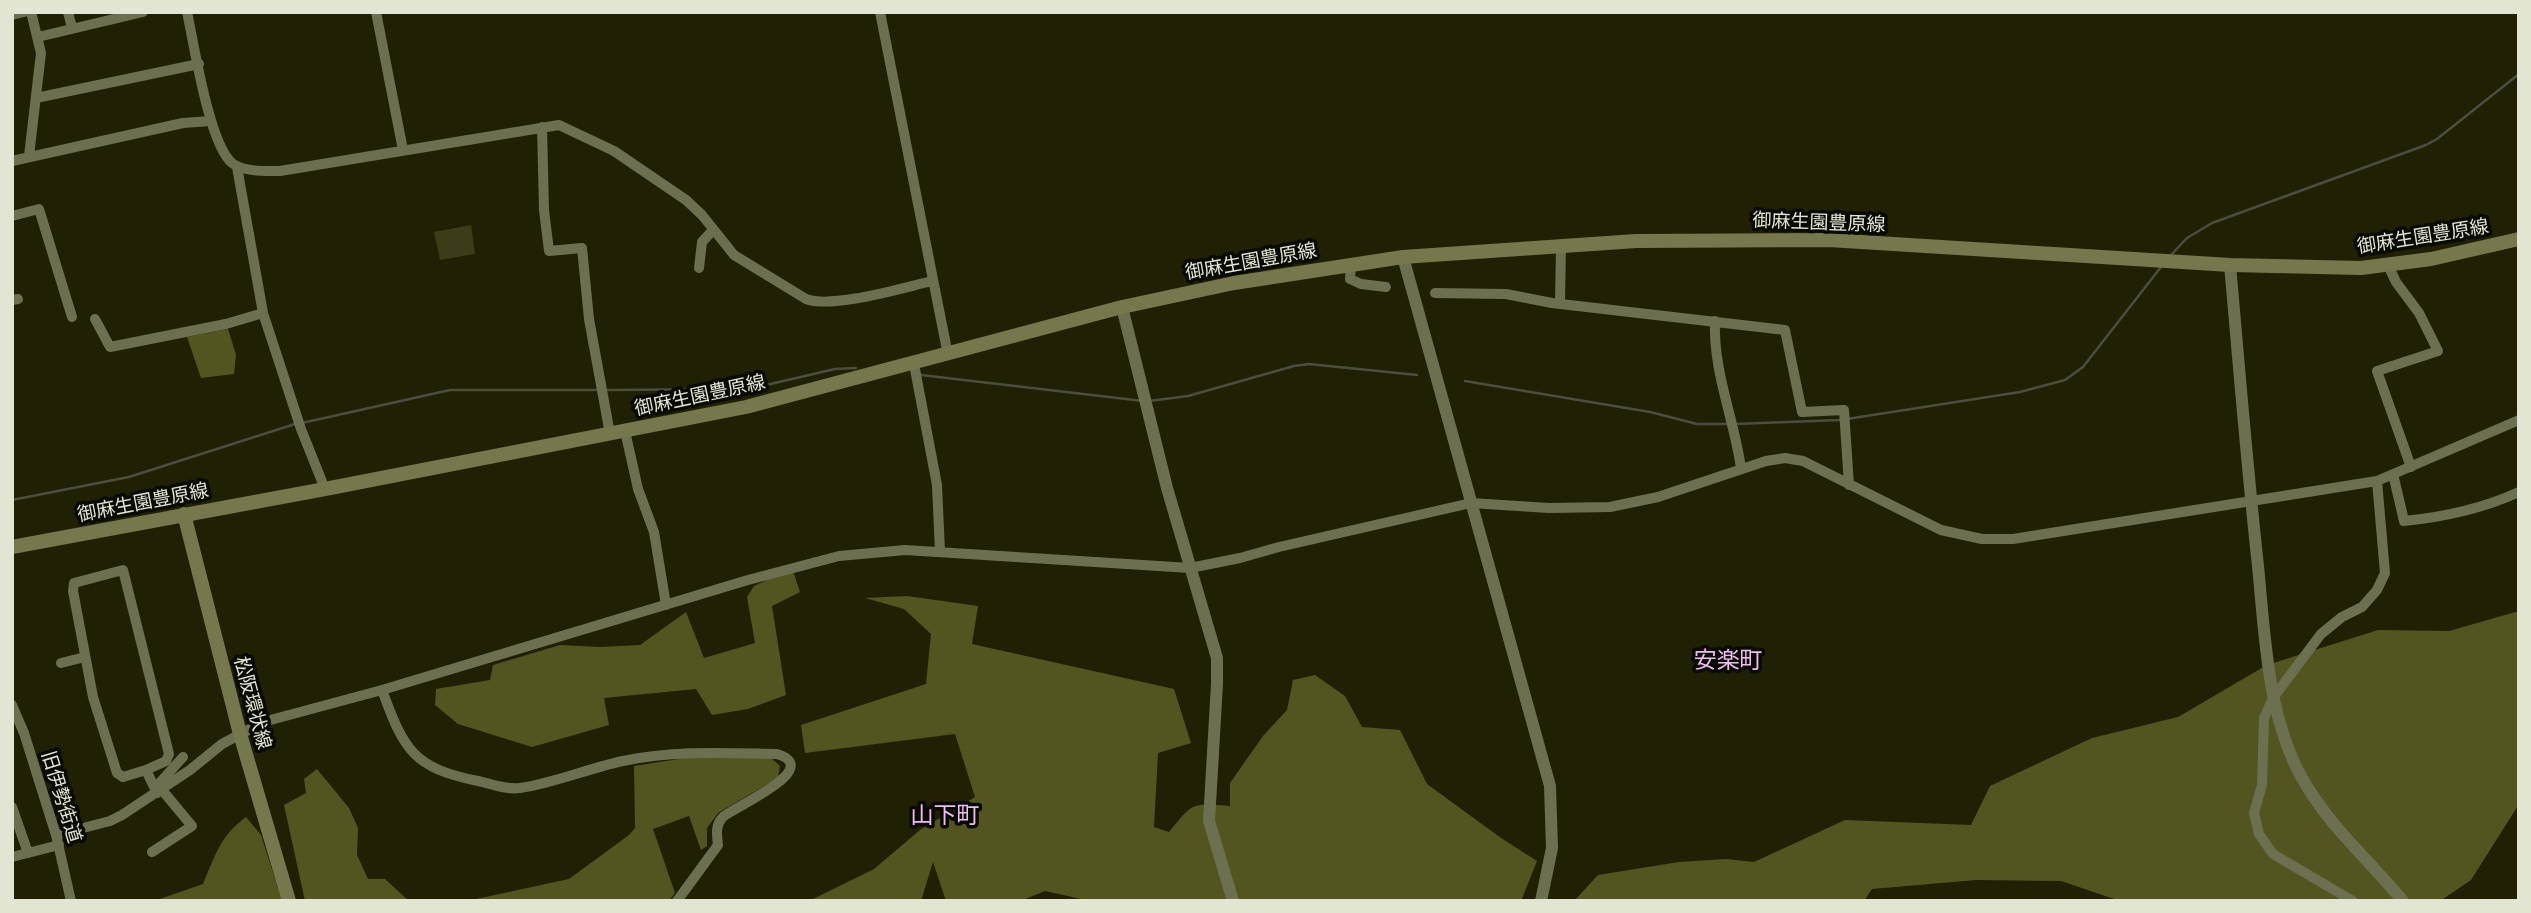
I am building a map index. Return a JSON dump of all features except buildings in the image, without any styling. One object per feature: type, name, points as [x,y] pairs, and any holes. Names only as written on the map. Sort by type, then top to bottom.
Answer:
[{"type":"main road","name":"御麻生園豊原線","points":[[12,547],[746,407],[1122,307],[1234,283],[1403,257],[1636,241],[1829,240],[2230,265],[2361,268],[2431,259],[2519,239]]},
{"type":"main road","name":"松阪環状線","points":[[184,514],[240,734],[289,901]]},
{"type":"street","points":[[12,15],[24,12]]},
{"type":"street","points":[[29,156],[41,53],[31,12]]},
{"type":"street","points":[[68,12],[72,28]]},
{"type":"street","points":[[38,37],[125,14],[143,12]]},
{"type":"street","points":[[187,12],[210,121],[228,159],[237,167],[279,171],[542,127],[565,126],[614,151],[686,200],[702,215],[734,255],[816,303],[834,302],[932,282]]},
{"type":"street","points":[[376,12],[403,150]]},
{"type":"street","points":[[880,12],[948,355]]},
{"type":"street","points":[[36,99],[199,64]]},
{"type":"street","points":[[12,161],[183,123],[210,121]]},
{"type":"street","points":[[542,127],[544,210],[549,251],[582,248],[589,319],[603,396],[654,532],[666,605]]},
{"type":"street","points":[[237,167],[263,313],[300,429],[325,489]]},
{"type":"street","points":[[12,216],[39,209],[72,317]]},
{"type":"street","points":[[699,268],[702,242],[713,230]]},
{"type":"street","points":[[1560,303],[1561,245]]},
{"type":"street","points":[[1403,257],[1550,786],[1552,848],[1541,901]]},
{"type":"street","points":[[1351,264],[1350,279],[1361,284],[1386,287]]},
{"type":"street","points":[[2230,265],[2251,502],[2273,698],[2288,748],[2302,778],[2325,814],[2403,901]]},
{"type":"street","points":[[2388,265],[2396,282],[2419,313],[2438,351],[2377,371],[2412,467]]},
{"type":"street","points":[[1435,293],[1506,294],[1767,330],[1785,330],[1802,412],[1844,410],[1849,485]]},
{"type":"street","points":[[1122,307],[1189,568],[1217,658],[1209,821],[1233,901]]},
{"type":"street","points":[[95,319],[110,347],[226,324],[263,313]]},
{"type":"street","points":[[1715,321],[1719,376],[1734,429],[1741,468]]},
{"type":"street","points":[[914,364],[937,485],[940,552]]},
{"type":"street","points":[[12,858],[110,821],[222,744],[263,722],[382,690],[839,556],[905,550],[1189,568],[1471,503],[1549,508],[1610,507],[1658,497],[1766,461],[1793,458],[1941,530],[1964,537],[1998,540],[2377,481],[2519,420]]},
{"type":"street","points":[[2393,474],[2404,521],[2443,517],[2519,492]]},
{"type":"street","points":[[2353,901],[2273,854],[2259,834],[2255,813],[2262,785],[2264,718],[2273,698],[2321,634],[2342,617],[2362,607],[2377,590],[2385,573],[2377,481]]},
{"type":"street","points":[[123,570],[169,754],[166,761],[146,770],[123,777],[117,773],[93,697],[73,590],[74,583],[123,570]]},
{"type":"street","points":[[61,663],[85,657]]},
{"type":"street","points":[[382,690],[396,728],[406,746],[413,752],[448,775],[507,788],[522,788],[624,761],[693,752],[784,756],[789,762],[784,779],[722,817],[716,827],[718,845],[677,901]]},
{"type":"street","name":"旧伊勢街道","points":[[12,705],[24,733],[57,840],[71,901]]},
{"type":"street","points":[[158,790],[183,757]]},
{"type":"street","points":[[146,770],[158,790],[192,826],[152,852]]},
{"type":"street","points":[[12,807],[28,853]]},
{"type":"green space","points":[[471,225],[475,254],[440,260],[434,232]]},
{"type":"green space","points":[[228,329],[236,355],[234,374],[201,378],[187,337]]},
{"type":"green space","points":[[792,568],[800,592],[772,606],[786,695],[748,709],[712,715],[696,689],[604,698],[609,725],[532,747],[458,724],[435,705],[436,689],[490,680],[493,665],[560,645],[640,645],[686,612],[704,658],[755,643],[747,597],[754,586]]},
{"type":"green space","points":[[907,596],[978,606],[972,644],[1174,689],[1191,743],[1158,753],[1154,827],[1169,832],[1194,807],[1230,806],[1230,783],[1263,736],[1287,710],[1293,680],[1315,675],[1345,696],[1362,727],[1400,730],[1427,784],[1537,861],[1521,901],[1090,901],[1045,891],[1020,901],[946,901],[933,862],[921,901],[809,901],[874,869],[920,830],[975,797],[955,734],[805,753],[801,725],[926,684],[931,634],[904,609],[865,598]]},
{"type":"green space","points":[[2519,611],[2519,804],[2471,880],[2440,901],[2120,901],[2061,881],[1976,880],[1872,889],[1864,901],[1574,901],[1598,875],[1679,862],[1726,859],[1754,862],[1845,820],[1971,825],[1990,786],[2092,738],[2178,717],[2267,665],[2378,630],[2449,631]]},
{"type":"green space","points":[[692,757],[771,758],[780,766],[778,778],[718,813],[707,828],[707,846],[701,850],[689,816],[653,829],[675,893],[669,901],[467,901],[569,879],[635,828],[634,766]]},
{"type":"green space","points":[[317,769],[349,808],[358,828],[357,855],[368,879],[385,879],[409,901],[305,901],[284,805],[306,793],[304,779]]},
{"type":"green space","points":[[246,817],[261,835],[282,901],[154,901],[203,884],[224,839]]},
{"type":"waterway","points":[[2170,256],[2187,238],[2212,223],[2426,145],[2519,74]]},
{"type":"waterway","points":[[1847,419],[2020,392],[2065,380],[2083,367],[2161,267]]},
{"type":"waterway","points":[[1149,401],[1188,396],[1309,364],[1417,375]]},
{"type":"waterway","points":[[606,390],[749,389],[835,369],[856,368]]},
{"type":"waterway","points":[[921,375],[1143,401]]},
{"type":"waterway","points":[[1465,381],[1650,412],[1697,424],[1728,424]]},
{"type":"waterway","points":[[302,423],[450,390],[599,390]]},
{"type":"waterway","points":[[1735,424],[1840,420]]},
{"type":"waterway","points":[[12,500],[129,477],[295,424]]},
{"type":"district","name":"安楽町","points":[[1728,661]]},
{"type":"district","name":"山下町","points":[[945,816]]}]
